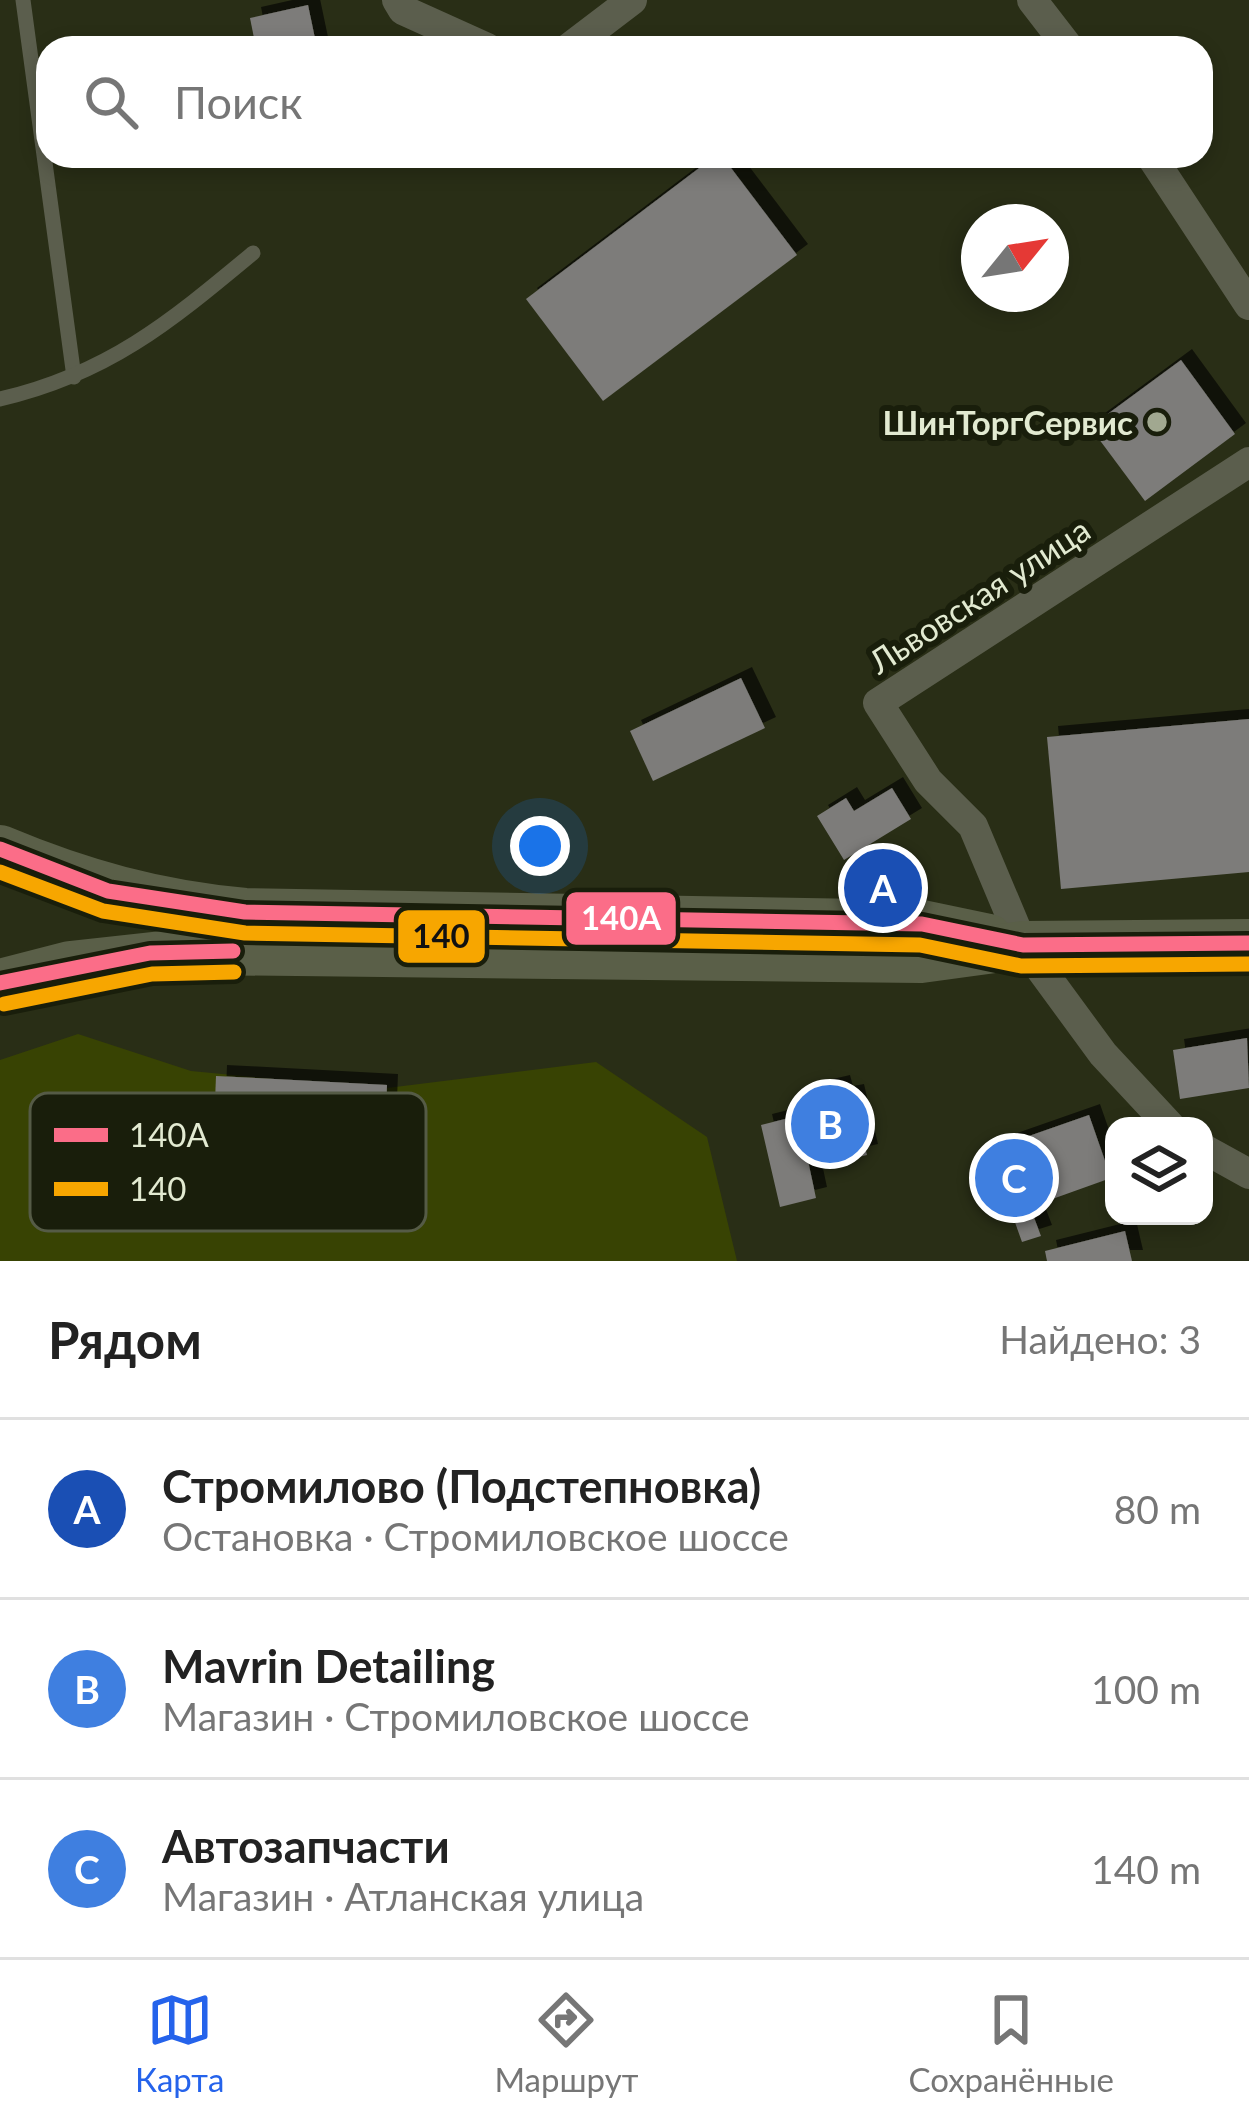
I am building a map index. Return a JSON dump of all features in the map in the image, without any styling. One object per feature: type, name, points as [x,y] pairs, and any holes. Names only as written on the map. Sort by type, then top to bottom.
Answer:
[{"type":"main road","points":[[0,849],[108,891],[178,906],[245,912],[922,924],[1023,945]]},
{"type":"main road","points":[[0,983],[70,965],[198,951],[921,959],[1023,945],[1249,943]]},
{"type":"street","points":[[397,0],[404,10],[461,36]]},
{"type":"street","points":[[584,36],[632,0]]},
{"type":"street","points":[[1032,0],[1060,36]]},
{"type":"street","points":[[1159,168],[1249,305]]},
{"type":"street","name":"Львовская улица","points":[[1023,945],[973,826],[928,781],[878,703],[1249,462]]},
{"type":"street","points":[[1023,945],[1103,1054],[1162,1117]]},
{"type":"street","points":[[1213,1154],[1249,1174]]},
{"type":"lane","points":[[22,0],[36,102]]},
{"type":"lane","points":[[45,168],[74,377]]},
{"type":"lane","points":[[0,399],[74,377],[131,350],[253,253]]},
{"type":"green space","points":[[78,1034],[191,1071],[379,1089],[596,1062],[707,1137],[737,1261],[0,1261],[0,1060]]},
{"type":"building","points":[[308,5],[314,36],[254,36],[250,18]]},
{"type":"building","points":[[699,168],[731,168],[797,255],[603,401],[526,299]]},
{"type":"building","points":[[1181,360],[1235,434],[1145,501],[1090,427]]},
{"type":"building","points":[[741,678],[765,728],[653,781],[630,731]]},
{"type":"building","points":[[1249,719],[1249,872],[1061,889],[1047,737]]},
{"type":"building","points":[[892,788],[911,819],[844,860],[817,816],[846,798],[854,811]]},
{"type":"building","points":[[1247,1038],[1249,1088],[1180,1099],[1173,1050]]},
{"type":"building","points":[[216,1076],[387,1085],[387,1093],[215,1093]]},
{"type":"building","points":[[839,1086],[842,1097],[853,1095],[867,1155],[833,1163],[830,1150],[807,1156],[816,1198],[780,1207],[761,1125],[805,1114],[800,1095]]},
{"type":"building","points":[[1089,1115],[1105,1161],[1105,1180],[1030,1207],[1041,1236],[1022,1242],[989,1150]]},
{"type":"building","points":[[1125,1231],[1132,1261],[1047,1261],[1045,1251]]},
{"type":"transit line","name":"140А","points":[[0,849],[108,891],[245,912],[922,924],[1023,945],[1249,943]]},
{"type":"transit line","name":"140","points":[[0,872],[103,911],[245,933],[920,945],[1021,966],[1249,964]]},
{"type":"transit line","name":"140А","points":[[0,983],[150,953],[233,951]]},
{"type":"transit line","name":"140","points":[[4,1004],[152,974],[234,972]]},
{"type":"place","name":"ШинТоргСервис","points":[[1157,422]]},
{"type":"place","name":"Стромилово (Подстепновка)","points":[[883,888]]},
{"type":"place","name":"Mavrin Detailing","points":[[830,1124]]},
{"type":"place","name":"Автозапчасти","points":[[1014,1178]]}]
